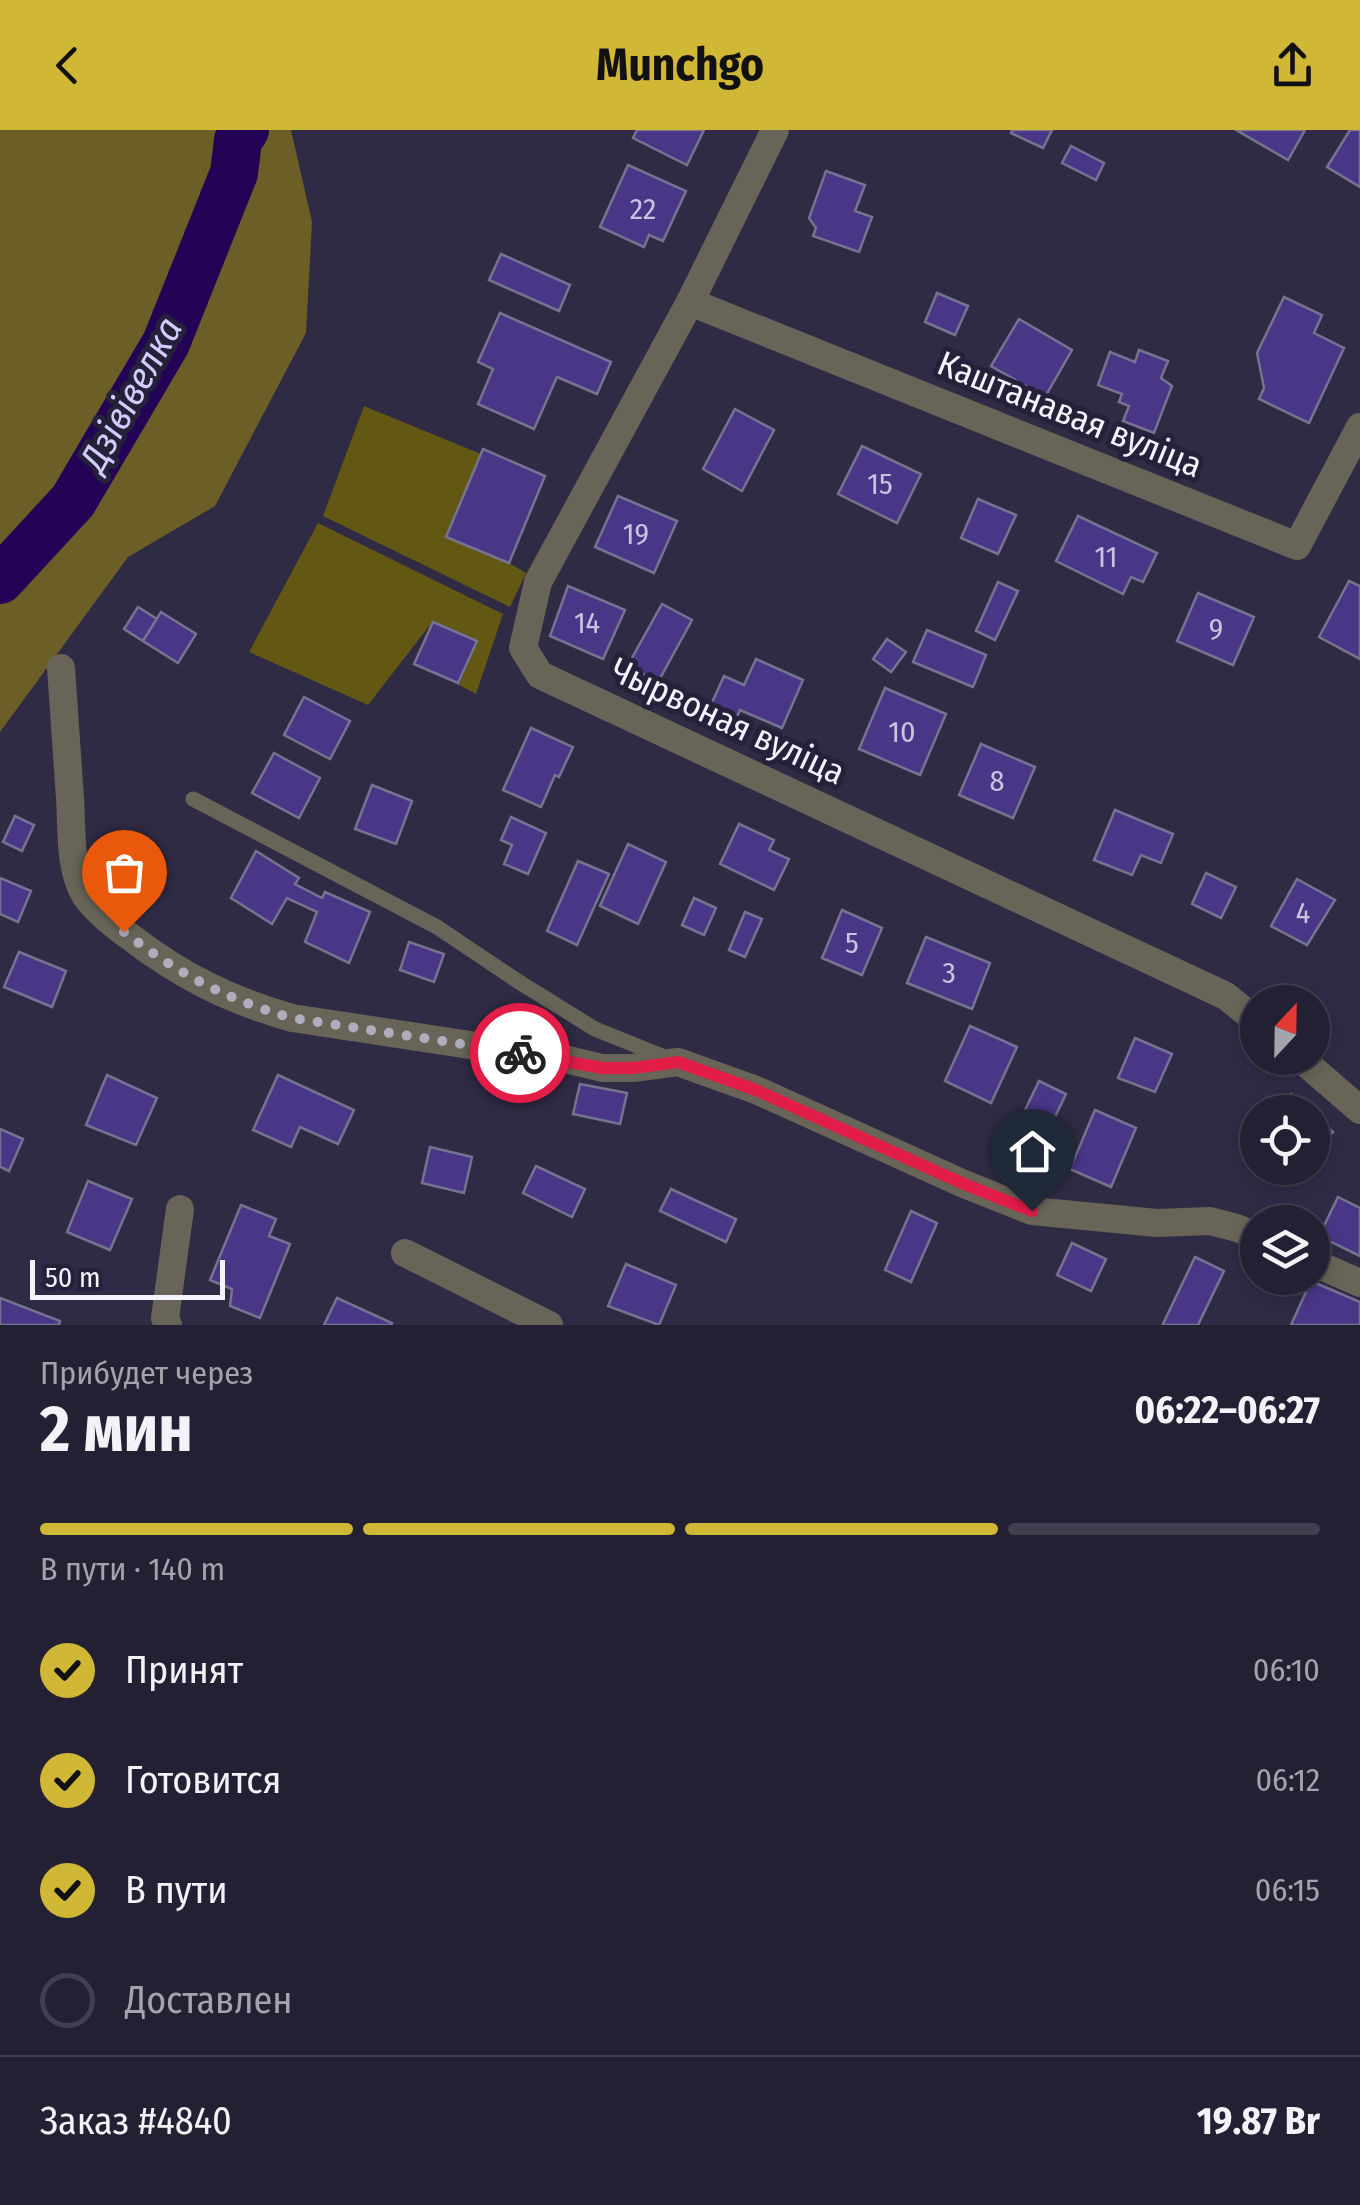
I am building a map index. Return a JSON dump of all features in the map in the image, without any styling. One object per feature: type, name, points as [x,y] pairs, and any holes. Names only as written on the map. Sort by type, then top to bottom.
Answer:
[{"type":"street","name":"Чырвоная вуліца","points":[[775,130],[690,302],[538,582],[523,648],[540,675],[1226,996],[1240,1007]]},
{"type":"street","name":"Каштанавая вуліца","points":[[690,302],[1297,546],[1360,427]]},
{"type":"street","points":[[60,668],[74,862],[85,894],[106,918],[204,986],[292,1018],[602,1068],[678,1062],[756,1090],[1032,1211],[1157,1223],[1210,1222],[1240,1229]]},
{"type":"street","points":[[1320,1075],[1360,1110]]},
{"type":"street","points":[[168,1325],[165,1318],[180,1209]]},
{"type":"street","points":[[405,1253],[549,1325]]},
{"type":"street","points":[[1330,1270],[1360,1283]]},
{"type":"lane","points":[[193,799],[437,927],[595,1029],[678,1062]]},
{"type":"shaded area","points":[[0,130],[291,130],[312,222],[306,333],[215,506],[128,557],[0,732]]},
{"type":"shaded area","points":[[364,406],[481,454],[446,537],[526,573],[510,607],[323,516]]},
{"type":"shaded area","points":[[318,523],[503,614],[476,694],[459,685],[478,640],[433,621],[368,705],[249,652]]},
{"type":"building","points":[[637,130],[704,130],[687,165],[633,138]]},
{"type":"building","points":[[1052,130],[1043,148],[1011,133]]},
{"type":"building","points":[[1236,130],[1305,130],[1288,160]]},
{"type":"building","points":[[1350,130],[1360,130],[1360,187],[1327,167]]},
{"type":"building","points":[[1071,146],[1104,163],[1096,180],[1062,163]]},
{"type":"building","points":[[628,165],[686,191],[663,241],[649,235],[644,247],[600,227]]},
{"type":"building","points":[[826,171],[865,185],[855,211],[872,217],[859,252],[813,236],[816,228],[809,218]]},
{"type":"building","points":[[501,254],[570,285],[559,311],[489,280]]},
{"type":"building","points":[[937,293],[968,306],[955,335],[925,322]]},
{"type":"building","points":[[1284,297],[1322,315],[1314,333],[1344,348],[1309,423],[1259,399],[1264,388],[1257,353]]},
{"type":"building","points":[[500,313],[611,362],[597,394],[557,377],[534,429],[478,404],[493,369],[478,362]]},
{"type":"building","points":[[1019,319],[1072,350],[1045,397],[991,366]]},
{"type":"building","points":[[1139,350],[1168,361],[1161,378],[1172,386],[1154,433],[1123,421],[1129,406],[1119,402],[1122,394],[1098,385],[1110,352],[1135,362]]},
{"type":"building","points":[[735,409],[774,430],[742,491],[703,469]]},
{"type":"building","points":[[862,446],[921,474],[897,523],[838,494]]},
{"type":"building","points":[[483,449],[545,476],[509,563],[446,537]]},
{"type":"building","points":[[618,496],[677,521],[654,573],[595,547]]},
{"type":"building","points":[[978,499],[1016,515],[998,554],[961,538]]},
{"type":"building","points":[[1078,516],[1157,553],[1143,582],[1131,577],[1123,594],[1056,561]]},
{"type":"building","points":[[1349,581],[1360,586],[1360,659],[1319,637]]},
{"type":"building","points":[[998,582],[1018,591],[995,640],[976,631]]},
{"type":"building","points":[[568,586],[625,610],[603,659],[550,636]]},
{"type":"building","points":[[1198,593],[1254,617],[1233,665],[1177,641]]},
{"type":"building","points":[[662,604],[692,620],[658,682],[628,665]]},
{"type":"building","points":[[138,607],[157,619],[143,641],[124,629]]},
{"type":"building","points":[[161,612],[196,634],[178,663],[143,641]]},
{"type":"building","points":[[433,622],[477,641],[458,683],[414,664]]},
{"type":"building","points":[[927,630],[986,655],[973,687],[913,662]]},
{"type":"building","points":[[887,639],[906,652],[891,672],[873,659]]},
{"type":"building","points":[[756,659],[803,680],[782,728],[740,710],[736,719],[710,707],[724,676],[744,685]]},
{"type":"building","points":[[885,688],[946,714],[920,775],[859,749]]},
{"type":"building","points":[[304,697],[350,721],[330,759],[284,735]]},
{"type":"building","points":[[531,728],[573,747],[541,807],[503,790]]},
{"type":"building","points":[[981,744],[1035,767],[1013,818],[959,795]]},
{"type":"building","points":[[274,753],[320,778],[299,818],[252,793]]},
{"type":"building","points":[[372,785],[412,801],[396,844],[355,829]]},
{"type":"building","points":[[1115,810],[1173,834],[1161,863],[1141,855],[1132,875],[1094,860]]},
{"type":"building","points":[[15,816],[34,825],[22,851],[3,842]]},
{"type":"building","points":[[511,817],[546,833],[528,874],[504,864],[512,845],[501,840]]},
{"type":"building","points":[[739,824],[774,840],[769,850],[789,859],[774,890],[720,864]]},
{"type":"building","points":[[628,844],[666,862],[638,924],[600,906]]},
{"type":"building","points":[[256,851],[299,878],[295,884],[322,898],[325,892],[370,912],[349,963],[305,942],[317,912],[287,898],[272,924],[231,898]]},
{"type":"building","points":[[578,861],[609,874],[577,945],[547,931]]},
{"type":"building","points":[[1206,873],[1236,887],[1221,918],[1192,904]]},
{"type":"building","points":[[0,878],[31,891],[18,922],[0,914]]},
{"type":"building","points":[[1297,879],[1335,900],[1307,945],[1271,926]]},
{"type":"building","points":[[694,898],[716,908],[704,935],[682,925]]},
{"type":"building","points":[[842,910],[882,928],[862,975],[822,958]]},
{"type":"building","points":[[745,912],[762,919],[745,957],[729,950]]},
{"type":"building","points":[[926,937],[990,963],[972,1009],[907,983]]},
{"type":"building","points":[[409,942],[444,954],[434,982],[400,970]]},
{"type":"building","points":[[19,952],[66,971],[52,1007],[4,987]]},
{"type":"building","points":[[970,1026],[1017,1047],[991,1103],[945,1081]]},
{"type":"building","points":[[1135,1038],[1172,1054],[1155,1092],[1118,1078]]},
{"type":"building","points":[[107,1075],[157,1098],[136,1145],[86,1125]]},
{"type":"building","points":[[278,1075],[354,1110],[338,1144],[300,1127],[291,1147],[253,1130]]},
{"type":"building","points":[[1039,1081],[1066,1094],[1031,1167],[1004,1154]]},
{"type":"building","points":[[580,1084],[627,1093],[620,1124],[573,1114]]},
{"type":"building","points":[[1095,1110],[1136,1128],[1111,1187],[1070,1169]]},
{"type":"building","points":[[0,1129],[23,1139],[9,1171],[0,1167]]},
{"type":"building","points":[[430,1147],[472,1157],[464,1193],[422,1183]]},
{"type":"building","points":[[536,1166],[585,1189],[572,1217],[523,1193]]},
{"type":"building","points":[[88,1181],[132,1199],[110,1250],[67,1232]]},
{"type":"building","points":[[671,1189],[736,1219],[726,1242],[660,1211]]},
{"type":"building","points":[[1338,1197],[1360,1208],[1360,1256],[1330,1241],[1330,1213]]},
{"type":"building","points":[[241,1205],[276,1219],[269,1236],[290,1244],[260,1318],[230,1306],[232,1289],[210,1280]]},
{"type":"building","points":[[911,1211],[937,1223],[911,1282],[885,1270]]},
{"type":"building","points":[[1072,1243],[1106,1259],[1091,1291],[1057,1275]]},
{"type":"building","points":[[1195,1257],[1224,1271],[1198,1325],[1165,1325],[1163,1324]]},
{"type":"building","points":[[626,1264],[676,1285],[659,1325],[608,1306]]},
{"type":"building","points":[[1330,1289],[1360,1302],[1360,1325],[1291,1325],[1305,1295],[1330,1295]]},
{"type":"building","points":[[0,1298],[60,1321],[59,1325],[0,1325]]},
{"type":"building","points":[[337,1298],[392,1323],[324,1325]]},
{"type":"waterway","name":"Дзівівелка","points":[[0,580],[73,501],[166,343],[234,173],[238,140],[245,130]]},
{"type":"way so far","points":[[124,932],[204,986],[262,1010],[520,1053]]},
{"type":"route","points":[[520,1053],[602,1068],[678,1062],[756,1090],[1032,1211]]}]
